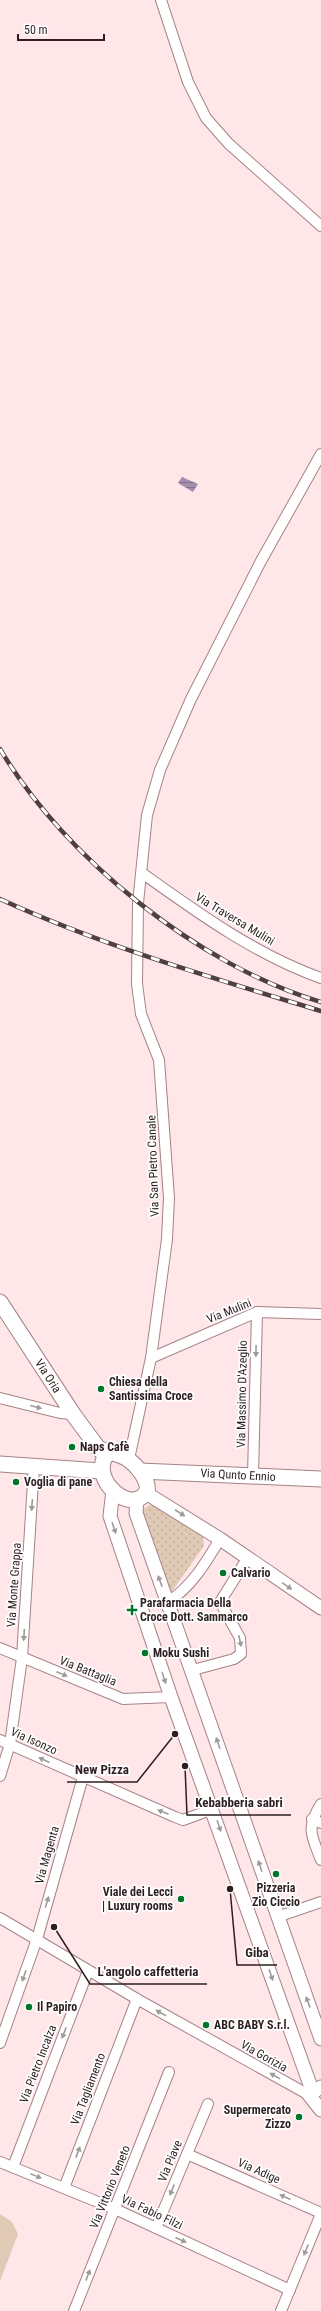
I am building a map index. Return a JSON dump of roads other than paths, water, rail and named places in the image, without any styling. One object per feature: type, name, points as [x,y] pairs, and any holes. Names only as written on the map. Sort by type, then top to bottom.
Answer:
[{"type":"main road","name":"Via Oria","points":[[0,1302],[73,1414],[104,1453]]},
{"type":"main road","points":[[104,1453],[119,1454],[128,1459],[140,1471],[145,1480],[142,1497],[127,1500],[113,1490],[104,1480],[101,1471],[104,1453]]},
{"type":"main road","points":[[0,1464],[101,1471]]},
{"type":"main road","name":"Via Qunto Ennio","points":[[140,1471],[321,1479]]},
{"type":"street","points":[[161,0],[188,82],[206,118],[229,144],[321,226]]},
{"type":"street","name":"Via San Pietro Canale","points":[[128,1459],[151,1358],[167,1239],[169,1198],[159,1060],[141,1014],[137,984],[136,936],[147,815],[155,784],[169,748],[245,592],[321,454]]},
{"type":"street","name":"Via Traversa Mulini","points":[[142,873],[236,937],[296,969],[321,978]]},
{"type":"street","name":"Via Mulini","points":[[151,1358],[257,1312],[321,1314]]},
{"type":"street","name":"Via Massimo D'Azeglio","points":[[253,1476],[257,1312]]},
{"type":"street","points":[[0,1398],[60,1413],[73,1414]]},
{"type":"street","name":"Via Monte Grappa","points":[[0,1776],[10,1744],[22,1658],[34,1466]]},
{"type":"street","points":[[113,1490],[110,1516],[171,1697],[213,1809],[321,2110]]},
{"type":"street","points":[[321,1608],[220,1540],[142,1497],[136,1513],[193,1670],[277,1917],[321,2039]]},
{"type":"street","points":[[168,1602],[181,1593],[201,1571],[220,1540]]},
{"type":"street","points":[[193,1670],[234,1659],[241,1654],[240,1638],[220,1602],[247,1559]]},
{"type":"street","name":"Via Battaglia","points":[[0,1648],[123,1699],[171,1697]]},
{"type":"street","name":"Via Isonzo","points":[[0,1740],[183,1820],[213,1809]]},
{"type":"street","name":"Via Magenta","points":[[0,2042],[37,1939],[83,1777]]},
{"type":"street","points":[[321,1804],[312,1819],[310,1833],[321,1860]]},
{"type":"street","points":[[312,1819],[321,1823]]},
{"type":"street","points":[[277,1917],[321,1902]]},
{"type":"street","name":"Via Gorizia","points":[[0,1918],[137,1999],[314,2092]]},
{"type":"street","name":"Via Pietro Incalza","points":[[13,2167],[88,1971]]},
{"type":"street","name":"Via Tagliamento","points":[[64,2188],[137,1999]]},
{"type":"street","name":"Via Vittorio Veneto","points":[[74,2311],[116,2209],[169,2072]]},
{"type":"street","name":"Via Piave","points":[[156,2228],[208,2104]]},
{"type":"street","name":"Via Adige","points":[[187,2154],[321,2213]]},
{"type":"street","name":"Via Fabio Filzi","points":[[0,2162],[116,2209],[290,2290]]},
{"type":"street","points":[[281,2311],[321,2213]]},
{"type":"railway","points":[[0,749],[27,790],[60,829],[98,867],[139,903],[183,935],[229,963],[275,985],[321,1002]]},
{"type":"railway","points":[[0,899],[78,932],[118,946],[321,1011]]},
{"type":"place","name":"Chiesa della Santissima Croce","points":[[101,1389]]},
{"type":"place","name":"Naps Cafè","points":[[72,1447]]},
{"type":"place","name":"Voglia di pane","points":[[16,1482]]},
{"type":"place","name":"Calvario","points":[[223,1573]]},
{"type":"place","name":"Parafarmacia Della Croce Dott. Sammarco","points":[[132,1610]]},
{"type":"place","name":"Moku Sushi","points":[[145,1653]]},
{"type":"place","name":"New Pizza","points":[[175,1734]]},
{"type":"place","name":"Kebabberia sabri","points":[[185,1766]]},
{"type":"place","name":"Pizzeria Zio Ciccio","points":[[276,1874]]},
{"type":"place","name":"Giba","points":[[230,1889]]},
{"type":"place","name":"Viale dei Lecci | Luxury rooms","points":[[181,1899]]},
{"type":"place","name":"L'angolo caffetteria","points":[[54,1927]]},
{"type":"place","name":"Il Papiro","points":[[29,2007]]},
{"type":"place","name":"ABC BABY S.r.l.","points":[[206,2025]]},
{"type":"place","name":"Supermercato Zizzo","points":[[299,2117]]}]
